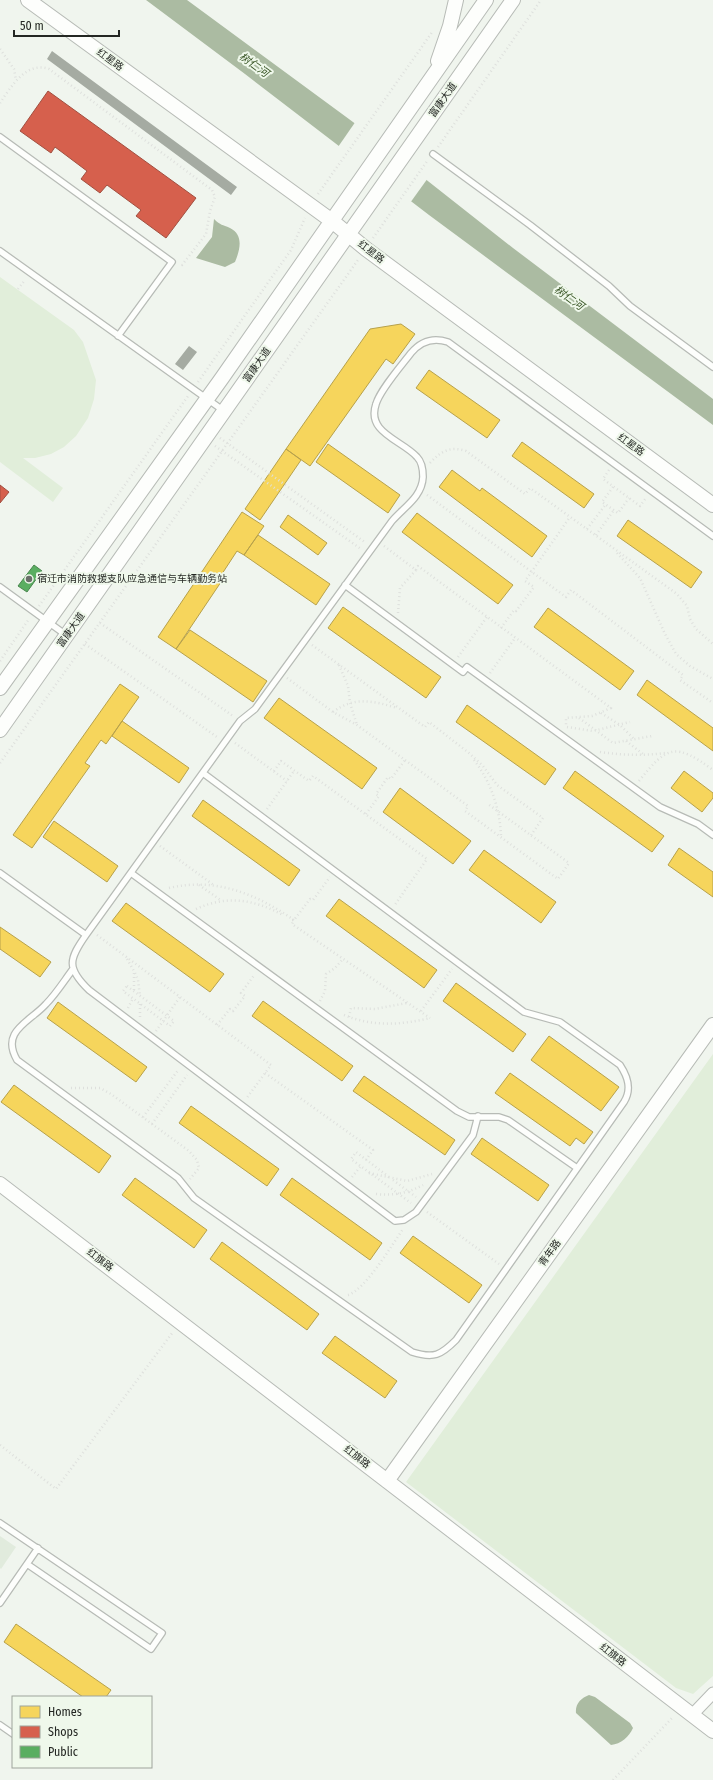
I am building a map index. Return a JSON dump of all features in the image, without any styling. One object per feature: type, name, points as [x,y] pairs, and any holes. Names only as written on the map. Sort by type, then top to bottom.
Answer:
[{"type":"street","name":"红星路","points":[[28,0],[332,221],[348,235],[713,505]]},
{"type":"street","points":[[432,79],[450,26],[456,0]]},
{"type":"street","points":[[0,688],[207,399],[486,0]]},
{"type":"street","name":"富康大道","points":[[0,730],[513,0]]},
{"type":"street","name":"青年路","points":[[387,1481],[713,1025]]},
{"type":"street","name":"红旗路","points":[[0,1184],[713,1731]]},
{"type":"street","points":[[687,1711],[713,1693]]},
{"type":"lane","points":[[0,137],[172,262],[118,336]]},
{"type":"lane","points":[[433,154],[530,225],[609,286],[630,306],[713,367]]},
{"type":"lane","points":[[0,251],[224,411]]},
{"type":"lane","points":[[478,1116],[473,1135],[419,1208],[404,1220],[395,1221],[88,990],[78,980],[73,969],[72,961],[75,950],[240,721],[255,709],[377,541],[397,516],[411,503],[420,490],[422,486],[422,466],[417,457],[382,432],[376,422],[374,412],[380,395],[412,352],[419,345],[430,340],[448,342],[713,536]]},
{"type":"lane","points":[[345,585],[463,672],[467,667],[660,807],[698,824],[713,835]]},
{"type":"lane","points":[[0,587],[67,636]]},
{"type":"lane","points":[[73,969],[45,1005],[18,1028],[10,1043],[11,1052],[17,1060],[178,1178],[194,1198],[412,1352],[422,1356],[436,1356],[445,1351],[456,1340],[629,1094],[629,1085],[626,1074],[620,1065],[560,1022],[524,1012],[203,773]]},
{"type":"lane","points":[[0,873],[88,932]]},
{"type":"lane","points":[[131,873],[457,1110],[469,1117],[498,1117],[508,1120],[576,1168]]},
{"type":"lane","points":[[0,1523],[162,1633],[151,1649],[27,1564]]},
{"type":"lane","points":[[1,1599],[38,1548]]},
{"type":"lane","points":[[0,1725],[12,1733]]},
{"type":"path","points":[[0,763],[541,0]]},
{"type":"path","points":[[0,661],[291,250],[311,206],[437,25]]},
{"type":"path","points":[[0,49],[14,69],[16,81]]},
{"type":"path","points":[[0,103],[23,74],[33,69],[43,67],[49,69],[212,190],[216,197],[210,211],[206,234],[182,265],[172,262]]},
{"type":"path","points":[[207,435],[228,443],[373,548]]},
{"type":"path","points":[[207,435],[222,451],[368,554]]},
{"type":"path","points":[[422,470],[436,456],[456,448],[466,451],[525,494],[530,488],[677,594],[687,606],[690,619],[696,629],[713,644]]},
{"type":"path","points":[[614,463],[603,479],[613,487],[640,506],[652,491]]},
{"type":"path","points":[[613,487],[602,502],[618,513],[629,498]]},
{"type":"path","points":[[420,490],[566,597],[571,590],[684,674],[680,680],[713,703]]},
{"type":"path","points":[[587,529],[606,504]]},
{"type":"path","points":[[596,535],[614,510]]},
{"type":"path","points":[[501,628],[534,587],[525,581],[570,517]]},
{"type":"path","points":[[377,541],[416,570]]},
{"type":"path","points":[[613,548],[640,578],[665,634],[676,654],[690,666],[713,679]]},
{"type":"path","points":[[395,622],[399,612],[400,588],[418,566],[611,708],[592,716],[566,718],[566,727]]},
{"type":"path","points":[[453,664],[487,617]]},
{"type":"path","points":[[100,623],[240,721]]},
{"type":"path","points":[[484,680],[515,638]]},
{"type":"path","points":[[85,644],[224,743]]},
{"type":"path","points":[[311,644],[425,727],[429,722],[469,753],[483,766],[497,785],[543,818],[531,836]]},
{"type":"path","points":[[339,664],[348,686],[350,703],[357,725]]},
{"type":"path","points":[[281,674],[334,712],[357,725],[468,806],[465,810],[558,879],[569,863],[488,804]]},
{"type":"path","points":[[334,712],[350,703],[366,701],[399,708]]},
{"type":"path","points":[[600,712],[620,725],[635,740]]},
{"type":"path","points":[[578,718],[613,743],[652,736]]},
{"type":"path","points":[[543,722],[566,727],[596,730],[630,722]]},
{"type":"path","points":[[228,738],[287,781]]},
{"type":"path","points":[[626,741],[644,754]]},
{"type":"path","points":[[595,751],[618,755],[681,752],[691,756],[713,770]]},
{"type":"path","points":[[633,788],[654,762],[660,756],[669,752]]},
{"type":"path","points":[[469,753],[489,783],[498,811],[501,836]]},
{"type":"path","points":[[366,814],[379,796],[376,794],[388,777],[391,779],[405,760]]},
{"type":"path","points":[[274,771],[282,761],[309,781],[313,776],[427,859],[390,912]]},
{"type":"path","points":[[261,817],[294,771]]},
{"type":"path","points":[[154,841],[215,886]]},
{"type":"path","points":[[334,871],[313,900],[310,899],[292,924],[430,1018],[406,1024],[378,1024],[349,1018],[343,1015]]},
{"type":"path","points":[[156,892],[176,887],[199,884],[215,886],[237,891],[270,904],[294,920]]},
{"type":"path","points":[[199,884],[222,901]]},
{"type":"path","points":[[186,913],[207,904],[236,900],[266,906],[294,920]]},
{"type":"path","points":[[88,932],[126,957],[271,1065],[241,1106]]},
{"type":"path","points":[[126,957],[138,980],[140,996]]},
{"type":"path","points":[[315,1007],[325,991],[326,974],[335,968],[343,959]]},
{"type":"path","points":[[421,1012],[457,962]]},
{"type":"path","points":[[217,1025],[230,1008],[233,1011],[245,996],[241,993],[260,967]]},
{"type":"path","points":[[134,971],[134,992]]},
{"type":"path","points":[[127,986],[140,996],[174,1021],[170,1026],[124,991],[127,986]]},
{"type":"path","points":[[151,1037],[180,997]]},
{"type":"path","points":[[320,1001],[325,1004]]},
{"type":"path","points":[[349,1018],[350,1008],[375,1009],[408,1003]]},
{"type":"path","points":[[143,1117],[184,1062]]},
{"type":"path","points":[[152,1124],[192,1068]]},
{"type":"path","points":[[265,1073],[373,1150],[366,1160]]},
{"type":"path","points":[[56,1089],[84,1087],[100,1088],[189,1151],[197,1160],[199,1168],[195,1174],[182,1183]]},
{"type":"path","points":[[419,1208],[410,1192],[356,1152],[350,1160],[506,1269]]},
{"type":"path","points":[[369,1173],[407,1181],[422,1178],[452,1163]]},
{"type":"path","points":[[352,1189],[377,1194],[398,1194],[410,1192],[427,1183]]},
{"type":"path","points":[[336,1298],[353,1294],[361,1286],[419,1208]]},
{"type":"path","points":[[0,1444],[56,1489],[181,1322]]},
{"type":"path","points":[[613,1780],[687,1711]]},
{"type":"shaded area","points":[[0,277],[74,330],[83,342],[96,380],[94,399],[88,418],[76,436],[64,447],[51,454],[35,458],[23,458],[63,488],[53,502],[0,462]]},
{"type":"shaded area","points":[[713,1054],[713,1676],[693,1694],[676,1688],[406,1482]]},
{"type":"shaded area","points":[[0,1536],[16,1547],[1,1569],[0,1568]]},
{"type":"water","name":"树仁河","points":[[146,0],[187,0],[353,122],[513,248],[713,399],[713,425],[429,215]]},
{"type":"water","points":[[214,219],[220,224],[234,231],[240,243],[235,262],[225,267],[196,258],[212,237]]},
{"type":"water","points":[[589,1695],[595,1697],[630,1723],[633,1728],[624,1740],[611,1745],[576,1713],[576,1707],[579,1702]]},
{"type":"pier","points":[[356,121],[428,178],[410,203],[338,147]]},
{"type":"building: Homes","points":[[401,324],[415,334],[393,364],[386,359],[310,466],[286,449],[370,329]]},
{"type":"building: Homes","points":[[429,370],[500,420],[487,438],[416,388]]},
{"type":"building: Homes","points":[[522,442],[594,494],[584,508],[512,456]]},
{"type":"building: Homes","points":[[328,444],[400,495],[388,513],[316,462]]},
{"type":"building: Homes","points":[[286,449],[301,460],[260,520],[245,509]]},
{"type":"building: Homes","points":[[452,470],[480,491],[482,488],[547,536],[532,557],[439,487]]},
{"type":"building: Homes","points":[[242,512],[264,526],[244,555],[237,551],[218,580],[221,582],[176,649],[158,637]]},
{"type":"building: Homes","points":[[417,513],[513,585],[498,604],[402,532]]},
{"type":"building: Homes","points":[[288,515],[327,543],[318,555],[280,527]]},
{"type":"building: Homes","points":[[628,520],[702,572],[691,588],[617,536]]},
{"type":"building: Homes","points":[[258,535],[330,584],[316,605],[244,555]]},
{"type":"building: Homes","points":[[343,607],[441,677],[426,698],[328,628]]},
{"type":"building: Homes","points":[[548,608],[634,671],[620,690],[534,627]]},
{"type":"building: Homes","points":[[190,630],[267,681],[253,702],[176,649]]},
{"type":"building: Homes","points":[[647,680],[713,728],[713,751],[637,695]]},
{"type":"building: Homes","points":[[120,684],[139,697],[106,744],[101,740],[85,763],[90,766],[32,848],[13,835]]},
{"type":"building: Homes","points":[[279,698],[377,768],[362,789],[264,718]]},
{"type":"building: Homes","points":[[467,705],[556,769],[545,785],[456,722]]},
{"type":"building: Homes","points":[[122,721],[189,768],[179,783],[112,736]]},
{"type":"building: Homes","points":[[575,771],[664,836],[652,852],[563,788]]},
{"type":"building: Homes","points":[[684,771],[713,793],[713,798],[702,812],[671,788]]},
{"type":"building: Homes","points":[[400,788],[471,841],[453,864],[383,812]]},
{"type":"building: Homes","points":[[203,800],[300,870],[289,886],[192,816]]},
{"type":"building: Homes","points":[[54,821],[118,866],[107,882],[43,837]]},
{"type":"building: Homes","points":[[679,848],[713,872],[713,897],[668,865]]},
{"type":"building: Homes","points":[[484,850],[556,902],[541,923],[469,870]]},
{"type":"building: Homes","points":[[339,899],[437,970],[424,988],[326,916]]},
{"type":"building: Homes","points":[[126,903],[224,974],[210,992],[112,921]]},
{"type":"building: Homes","points":[[0,927],[51,962],[40,977],[0,949]]},
{"type":"building: Homes","points":[[456,983],[526,1034],[513,1052],[443,1001]]},
{"type":"building: Homes","points":[[263,1001],[353,1066],[342,1081],[252,1016]]},
{"type":"building: Homes","points":[[58,1002],[147,1067],[136,1082],[47,1018]]},
{"type":"building: Homes","points":[[549,1036],[619,1087],[601,1111],[531,1060]]},
{"type":"building: Homes","points":[[510,1073],[593,1132],[584,1144],[576,1138],[570,1146],[495,1093]]},
{"type":"building: Homes","points":[[364,1076],[455,1140],[445,1155],[353,1091]]},
{"type":"building: Homes","points":[[14,1085],[111,1156],[99,1173],[1,1102]]},
{"type":"building: Homes","points":[[191,1106],[279,1169],[267,1186],[179,1123]]},
{"type":"building: Homes","points":[[482,1138],[549,1185],[538,1201],[471,1154]]},
{"type":"building: Homes","points":[[135,1178],[207,1230],[194,1248],[122,1195]]},
{"type":"building: Homes","points":[[292,1178],[382,1243],[370,1260],[280,1195]]},
{"type":"building: Homes","points":[[413,1236],[482,1285],[469,1303],[400,1253]]},
{"type":"building: Homes","points":[[222,1242],[319,1314],[307,1330],[210,1259]]},
{"type":"building: Homes","points":[[335,1336],[397,1381],[385,1398],[322,1353]]},
{"type":"building: Homes","points":[[16,1624],[111,1690],[107,1696],[82,1696],[4,1642]]},
{"type":"building: Shops","points":[[48,91],[196,198],[166,238],[136,216],[141,210],[107,185],[100,193],[81,179],[87,171],[55,147],[51,153],[20,131]]},
{"type":"building: Shops","points":[[0,485],[9,492],[0,503]]},
{"type":"building: Public","points":[[34,565],[42,571],[27,592],[18,586]]},
{"type":"building: Other","points":[[52,51],[237,187],[231,195],[47,59]]},
{"type":"building: Other","points":[[189,346],[197,352],[183,370],[175,364]]},
{"type":"place","name":"宿迁市消防救援支队应急通信与车辆勤务站","points":[[29,579]]}]
